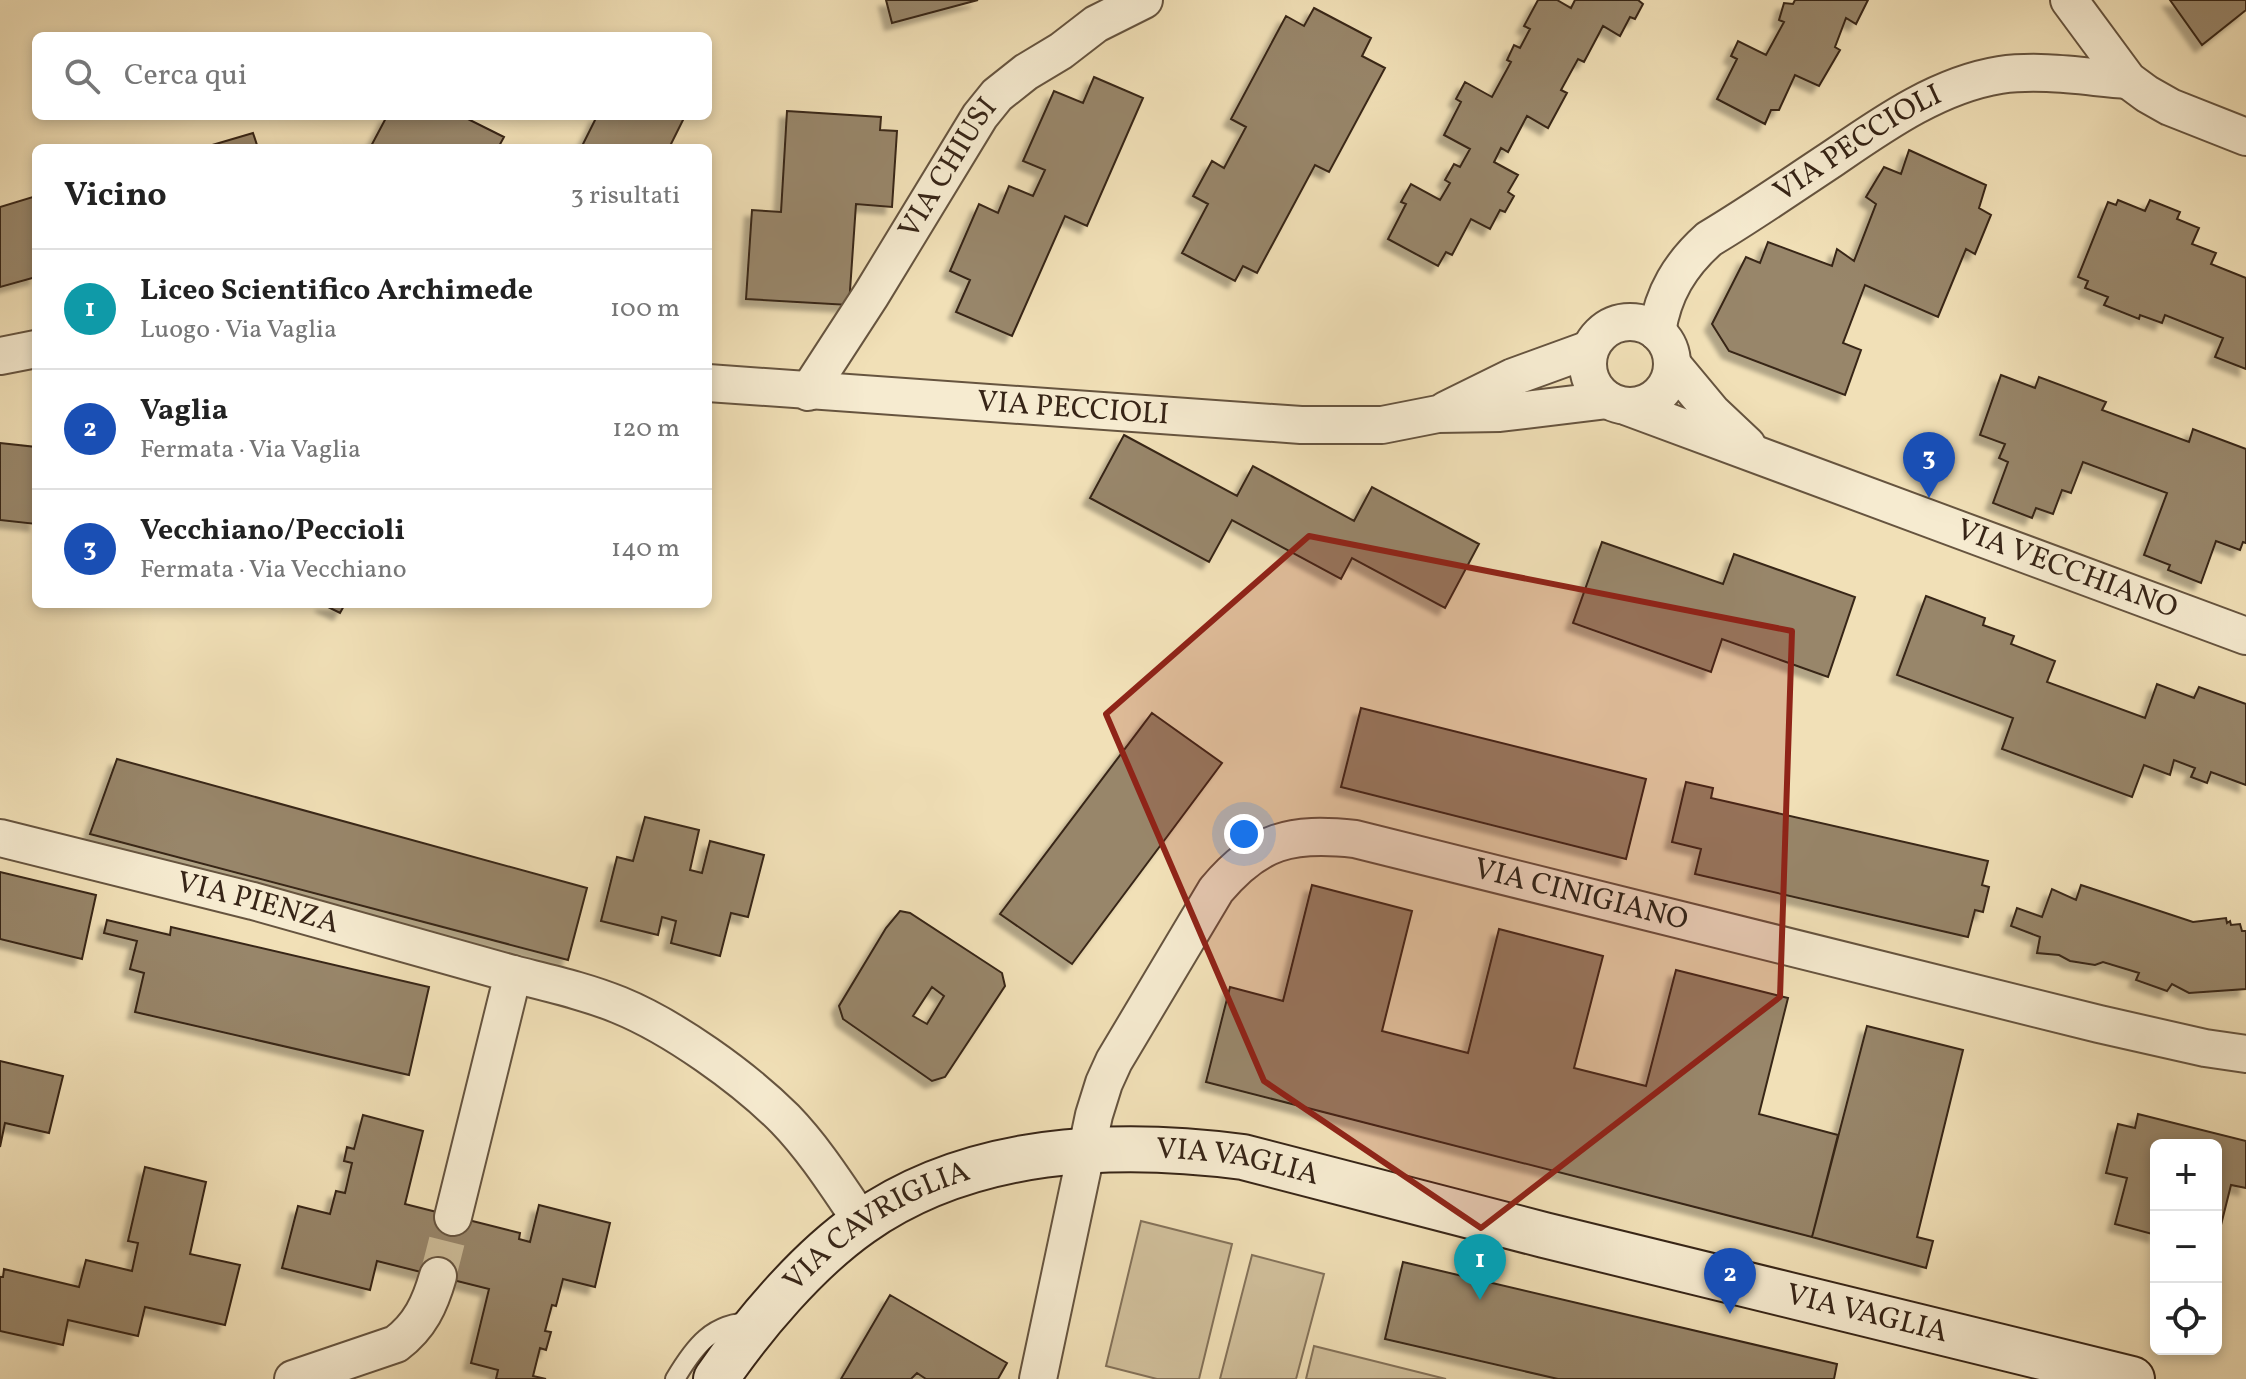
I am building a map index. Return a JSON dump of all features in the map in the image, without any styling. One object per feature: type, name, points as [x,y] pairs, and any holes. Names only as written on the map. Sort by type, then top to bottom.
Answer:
[{"type":"street","name":"VIA CHIUSI","points":[[808,392],[980,116],[997,95],[1096,24],[1144,0]]},
{"type":"street","points":[[2069,0],[2128,80],[2170,107],[2246,137]]},
{"type":"street","name":"VIA PECCIOLI","points":[[1665,348],[1662,305],[1671,284],[1693,254],[1709,239],[1873,131],[1922,103],[1970,81],[2003,75],[2043,74],[2128,80]]},
{"type":"street","points":[[1636,322],[1665,348],[1670,378],[1664,390],[1642,405],[1618,404],[1595,388],[1591,380],[1587,364],[1590,349],[1604,330],[1614,325],[1636,322]]},
{"type":"street","name":"VIA VECCHIANO","points":[[1665,348],[1712,412],[1754,452]]},
{"type":"street","name":"VIA PECCIOLI","points":[[1438,414],[1513,377],[1590,349]]},
{"type":"street","points":[[0,356],[32,350]]},
{"type":"street","name":"VIA PECCIOLI","points":[[712,383],[1301,425],[1382,425],[1438,414],[1500,413],[1618,404]]},
{"type":"street","name":"VIA VECCHIANO","points":[[1618,404],[2246,636]]},
{"type":"street","name":"VIA CINIGIANO","points":[[1038,1379],[1098,1099],[1114,1061],[1216,890],[1250,856],[1266,846],[1289,839],[1314,836],[1355,839],[2099,1024],[2246,1054]]},
{"type":"street","name":"VIA PIENZA","points":[[0,838],[253,901],[621,1006],[691,1045],[749,1087],[783,1118],[816,1157],[862,1222]]},
{"type":"street","points":[[453,1217],[513,974]]},
{"type":"street","name":"VIA VAGLIA","points":[[1086,1151],[1160,1149],[1243,1157],[1544,1235],[2132,1379]]},
{"type":"street","name":"VIA CAVRIGLIA","points":[[716,1379],[759,1322],[818,1258],[862,1222],[917,1192],[958,1175],[1019,1159],[1086,1151]]},
{"type":"street","points":[[293,1379],[396,1344],[407,1336],[424,1314],[438,1276]]},
{"type":"lane","points":[[675,1379],[706,1338],[735,1322],[759,1322]]},
{"type":"highlighted area","points":[[1309,536],[1792,631],[1780,997],[1481,1228],[1264,1081],[1106,714]]},
{"type":"shaded area","points":[[1141,1221],[1232,1244],[1199,1379],[1157,1379],[1106,1366]]},
{"type":"shaded area","points":[[1252,1255],[1324,1274],[1296,1379],[1220,1379]]},
{"type":"shaded area","points":[[1314,1346],[1446,1379],[1306,1379]]},
{"type":"building","points":[[886,0],[978,0],[892,23]]},
{"type":"building","points":[[1538,0],[1557,0],[1571,8],[1575,0],[1638,0],[1643,4],[1635,19],[1630,17],[1620,36],[1603,26],[1584,62],[1578,59],[1561,90],[1567,93],[1548,128],[1527,116],[1508,152],[1501,148],[1494,162],[1518,175],[1508,192],[1514,196],[1505,212],[1500,210],[1490,229],[1471,219],[1452,255],[1446,252],[1438,266],[1388,239],[1406,204],[1401,202],[1411,184],[1440,200],[1450,183],[1445,180],[1454,164],[1460,167],[1470,149],[1444,135],[1461,102],[1456,99],[1465,82],[1492,97],[1511,62],[1507,60],[1514,45],[1520,48],[1530,29],[1524,26]]},
{"type":"building","points":[[1795,0],[1868,0],[1856,24],[1846,18],[1835,47],[1840,50],[1819,86],[1795,75],[1779,110],[1771,110],[1765,124],[1717,99],[1737,59],[1731,56],[1738,41],[1766,55],[1784,22],[1779,20],[1784,3],[1793,4]]},
{"type":"building","points":[[2170,0],[2246,0],[2246,10],[2202,45]]},
{"type":"building","points":[[1314,8],[1371,38],[1362,56],[1385,68],[1329,172],[1315,165],[1257,273],[1243,266],[1235,281],[1182,253],[1208,204],[1193,196],[1212,161],[1224,168],[1246,127],[1231,119],[1286,16],[1304,26]]},
{"type":"building","points":[[1094,77],[1143,98],[1087,226],[1065,216],[1012,336],[956,312],[970,280],[950,271],[979,204],[998,213],[1009,186],[1033,196],[1045,170],[1023,161],[1054,91],[1083,103]]},
{"type":"building","points":[[787,111],[881,117],[880,130],[897,131],[892,207],[856,204],[849,305],[746,299],[752,210],[781,212]]},
{"type":"building","points":[[385,120],[470,120],[504,137],[500,144],[372,144]]},
{"type":"building","points":[[595,120],[683,120],[671,144],[583,144]]},
{"type":"building","points":[[253,133],[257,144],[216,144]]},
{"type":"building","points":[[1909,150],[1986,185],[1979,208],[1991,215],[1975,254],[1966,249],[1938,317],[1865,285],[1843,343],[1861,350],[1845,395],[1729,351],[1712,324],[1746,257],[1760,263],[1768,242],[1832,266],[1837,249],[1854,261],[1876,204],[1866,197],[1884,167],[1901,174]]},
{"type":"building","points":[[32,197],[32,278],[0,287],[0,207]]},
{"type":"building","points":[[2118,200],[2145,211],[2150,200],[2180,212],[2177,219],[2199,228],[2192,244],[2216,253],[2211,264],[2246,278],[2246,369],[2215,357],[2223,338],[2165,315],[2162,323],[2140,315],[2139,319],[2104,305],[2108,297],[2085,288],[2088,281],[2078,277],[2108,202],[2116,205]]},
{"type":"building","points":[[2001,375],[2035,388],[2039,377],[2106,402],[2102,410],[2189,442],[2193,429],[2246,449],[2246,543],[2243,542],[2240,550],[2216,541],[2201,583],[2168,570],[2170,565],[2144,555],[2167,493],[2083,462],[2071,493],[2062,490],[2053,514],[2036,508],[2032,518],[1993,503],[2008,462],[1999,458],[2005,444],[1980,435]]},
{"type":"building","points":[[1124,435],[1237,496],[1253,466],[1354,521],[1372,487],[1479,544],[1445,608],[1352,558],[1341,579],[1232,520],[1209,562],[1090,498]]},
{"type":"building","points":[[0,443],[32,447],[32,524],[0,520]]},
{"type":"building","points":[[1602,542],[1723,584],[1734,554],[1855,597],[1828,677],[1722,639],[1711,672],[1573,623]]},
{"type":"building","points":[[1926,596],[1985,618],[1983,625],[2014,636],[2011,644],[2055,661],[2047,682],[2145,718],[2157,684],[2194,698],[2199,687],[2246,704],[2246,785],[2211,772],[2207,783],[2191,777],[2195,768],[2174,760],[2170,775],[2144,765],[2132,797],[2002,749],[2013,718],[1897,675]]},
{"type":"building","points":[[1361,708],[1646,779],[1626,859],[1341,787]]},
{"type":"building","points":[[1152,713],[1222,763],[1072,964],[1000,914]]},
{"type":"building","points":[[117,759],[587,888],[568,960],[90,834]]},
{"type":"building","points":[[1686,782],[1713,788],[1711,798],[1988,861],[1982,885],[1989,887],[1983,912],[1975,910],[1968,937],[1695,874],[1701,849],[1672,842]]},
{"type":"building","points":[[645,817],[699,830],[690,870],[702,873],[710,841],[764,855],[748,917],[731,913],[720,956],[671,943],[676,921],[662,917],[658,935],[601,921],[617,857],[633,861]]},
{"type":"building","points":[[0,872],[96,895],[82,959],[0,939]]},
{"type":"building","points":[[1312,885],[1412,911],[1382,1031],[1468,1053],[1499,929],[1603,956],[1574,1068],[1646,1086],[1676,970],[1788,998],[1759,1114],[1838,1135],[1812,1237],[1206,1082],[1230,987],[1283,1001]]},
{"type":"building","points":[[2081,885],[2193,922],[2226,918],[2231,925],[2240,924],[2242,931],[2246,931],[2246,989],[2189,993],[2172,984],[2167,991],[2136,980],[2139,973],[2103,962],[2095,965],[2070,961],[2059,955],[2037,953],[2040,937],[2011,926],[2017,908],[2042,917],[2052,889],[2076,900]]},
{"type":"building","points":[[900,911],[910,913],[1002,973],[1005,986],[945,1077],[932,1081],[843,1019],[839,1006],[886,928]],"holes":[[[932,987],[944,996],[927,1024],[913,1016]]]},
{"type":"building","points":[[107,920],[170,935],[171,927],[429,987],[409,1075],[135,1012],[144,973],[130,969],[137,941],[104,933]]},
{"type":"building","points":[[1867,1026],[1963,1050],[1917,1237],[1933,1241],[1926,1268],[1812,1237]]},
{"type":"building","points":[[0,1061],[63,1076],[49,1133],[5,1123],[0,1147]]},
{"type":"building","points":[[2138,1114],[2246,1141],[2246,1188],[2231,1185],[2222,1221],[2222,1139],[2150,1139],[2150,1233],[2115,1224],[2127,1178],[2106,1173],[2118,1124],[2135,1128]]},
{"type":"building","points":[[363,1115],[423,1131],[405,1204],[520,1233],[519,1239],[530,1242],[539,1205],[610,1223],[595,1287],[563,1279],[556,1306],[552,1305],[545,1331],[551,1332],[546,1350],[540,1348],[533,1376],[546,1379],[496,1379],[498,1370],[471,1363],[489,1289],[377,1261],[370,1290],[282,1268],[298,1206],[330,1214],[336,1191],[345,1193],[352,1163],[344,1161],[347,1147],[354,1149]]},
{"type":"building","points":[[145,1167],[206,1182],[190,1254],[240,1265],[225,1325],[145,1307],[138,1336],[68,1320],[63,1345],[0,1331],[0,1277],[3,1277],[4,1269],[79,1287],[86,1260],[132,1271],[138,1243],[128,1241]]},
{"type":"building","points":[[1403,1262],[1837,1364],[1834,1379],[1558,1379],[1385,1339]]},
{"type":"building","points":[[890,1295],[1007,1363],[998,1379],[926,1379],[917,1373],[911,1379],[841,1379]]},
{"type":"tunnel","points":[[438,1276],[453,1217]]},
{"type":"place","name":"Vecchiano/Peccioli","points":[[1929,498]]},
{"type":"place","name":"Liceo Scientifico Archimede","points":[[1480,1300]]},
{"type":"place","name":"Vaglia","points":[[1730,1314]]}]
